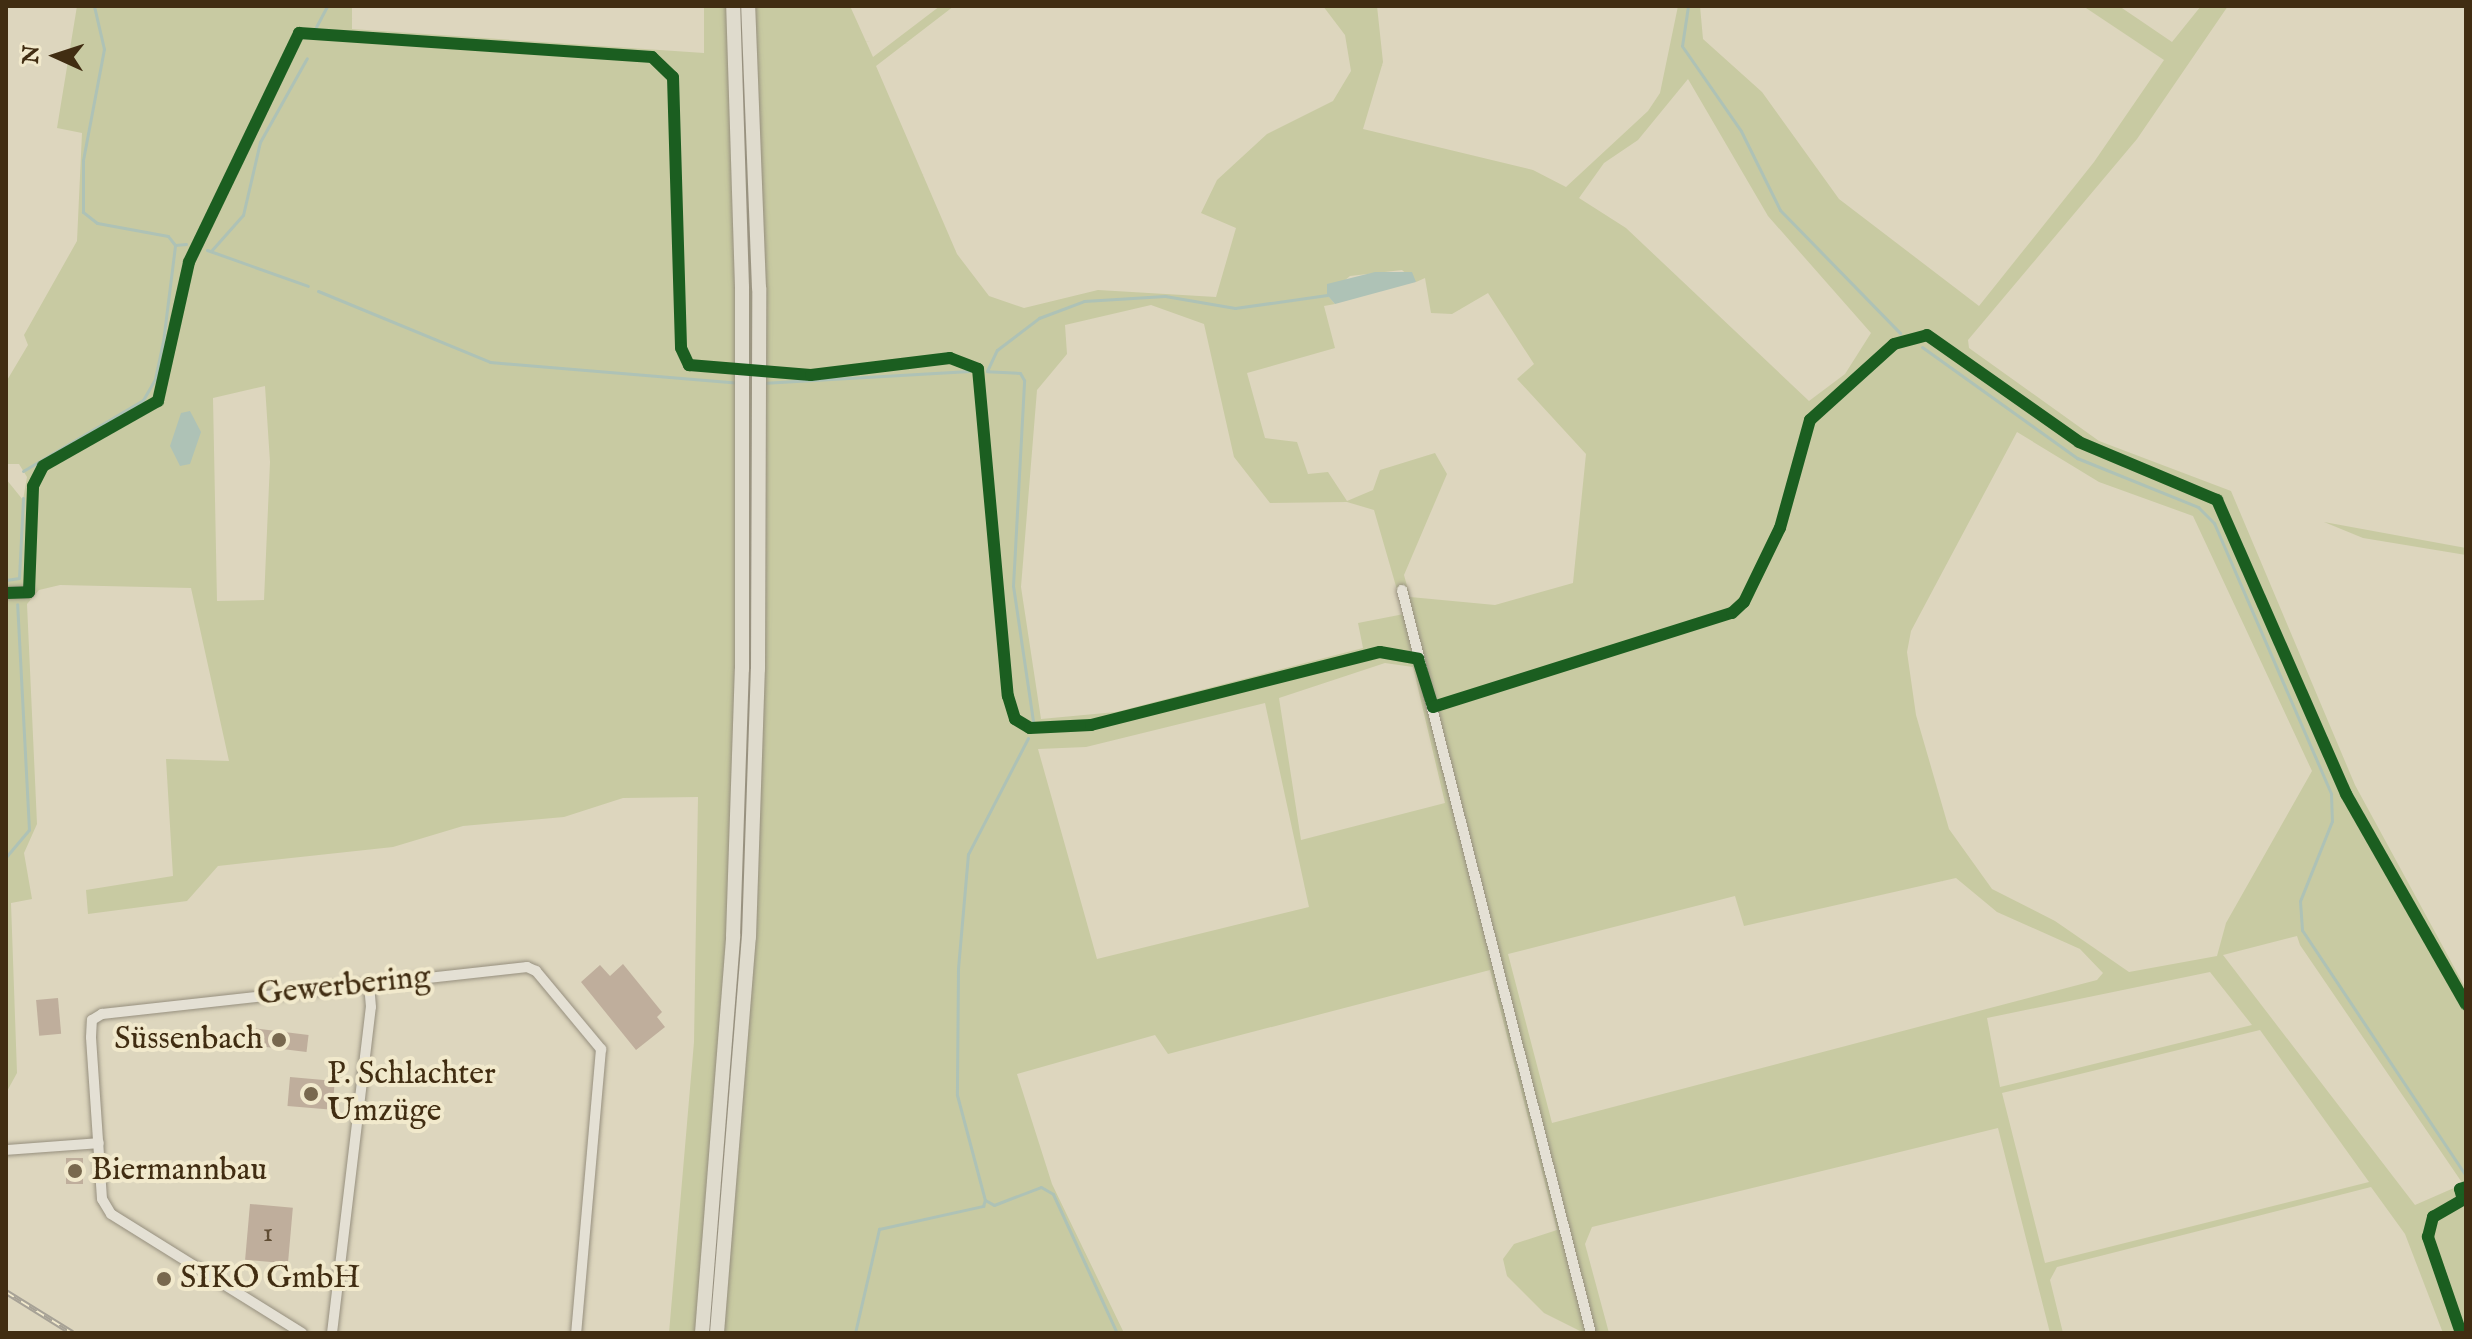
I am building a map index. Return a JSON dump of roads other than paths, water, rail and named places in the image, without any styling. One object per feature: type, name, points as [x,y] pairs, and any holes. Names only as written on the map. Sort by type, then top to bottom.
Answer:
[{"type":"highway","points":[[733,6],[743,53]]},
{"type":"highway","points":[[717,1333],[749,937],[753,494],[743,53],[748,6]]},
{"type":"highway","points":[[702,1333],[733,936],[753,494]]},
{"type":"street","points":[[1402,590],[1591,1333]]},
{"type":"street","points":[[6,593],[29,592]]},
{"type":"street","name":"Gewerbering","points":[[302,1333],[111,1214],[102,1199],[92,1020],[102,1014],[527,967],[597,1038],[601,1049],[576,1333]]},
{"type":"street","points":[[332,1333],[371,1007],[369,984]]},
{"type":"street","points":[[6,1150],[99,1143]]},
{"type":"waterway","points":[[23,471],[143,400],[155,379],[163,342],[175,245],[168,236],[97,223],[83,212],[83,160],[104,49],[94,6]]},
{"type":"waterway","points":[[316,27],[327,6]]},
{"type":"waterway","points":[[1688,6],[1682,46],[1741,131],[1780,210],[1900,333]]},
{"type":"waterway","points":[[211,251],[243,215],[260,142],[307,58]]},
{"type":"waterway","points":[[175,245],[186,244]]},
{"type":"waterway","points":[[207,250],[308,286]]},
{"type":"waterway","points":[[318,291],[490,362],[738,383]]},
{"type":"waterway","points":[[1033,721],[1013,586],[1024,380],[1020,373],[987,371],[997,350],[1039,318],[1084,301],[1165,296],[1235,308],[1327,295]]},
{"type":"waterway","points":[[1922,347],[2077,458],[2198,507],[2214,523],[2331,794],[2332,821],[2300,901],[2302,930],[2466,1176]]},
{"type":"waterway","points":[[762,383],[970,371]]},
{"type":"waterway","points":[[6,580],[19,578],[23,498]]},
{"type":"waterway","points":[[6,857],[29,830],[17,604]]},
{"type":"waterway","points":[[1028,738],[968,854],[958,969],[957,1095],[985,1200],[994,1205],[1041,1187],[1053,1194],[1117,1333]]},
{"type":"waterway","points":[[855,1333],[879,1229],[983,1206],[985,1200]]},
{"type":"railway","points":[[6,1292],[72,1333]]},
{"type":"place","name":"Süssenbach","points":[[279,1040]]},
{"type":"place","name":"P. Schlachter Umzüge","points":[[311,1094]]},
{"type":"place","name":"Biermannbau","points":[[75,1171]]},
{"type":"place","name":"SIKO GmbH","points":[[164,1279]]}]
